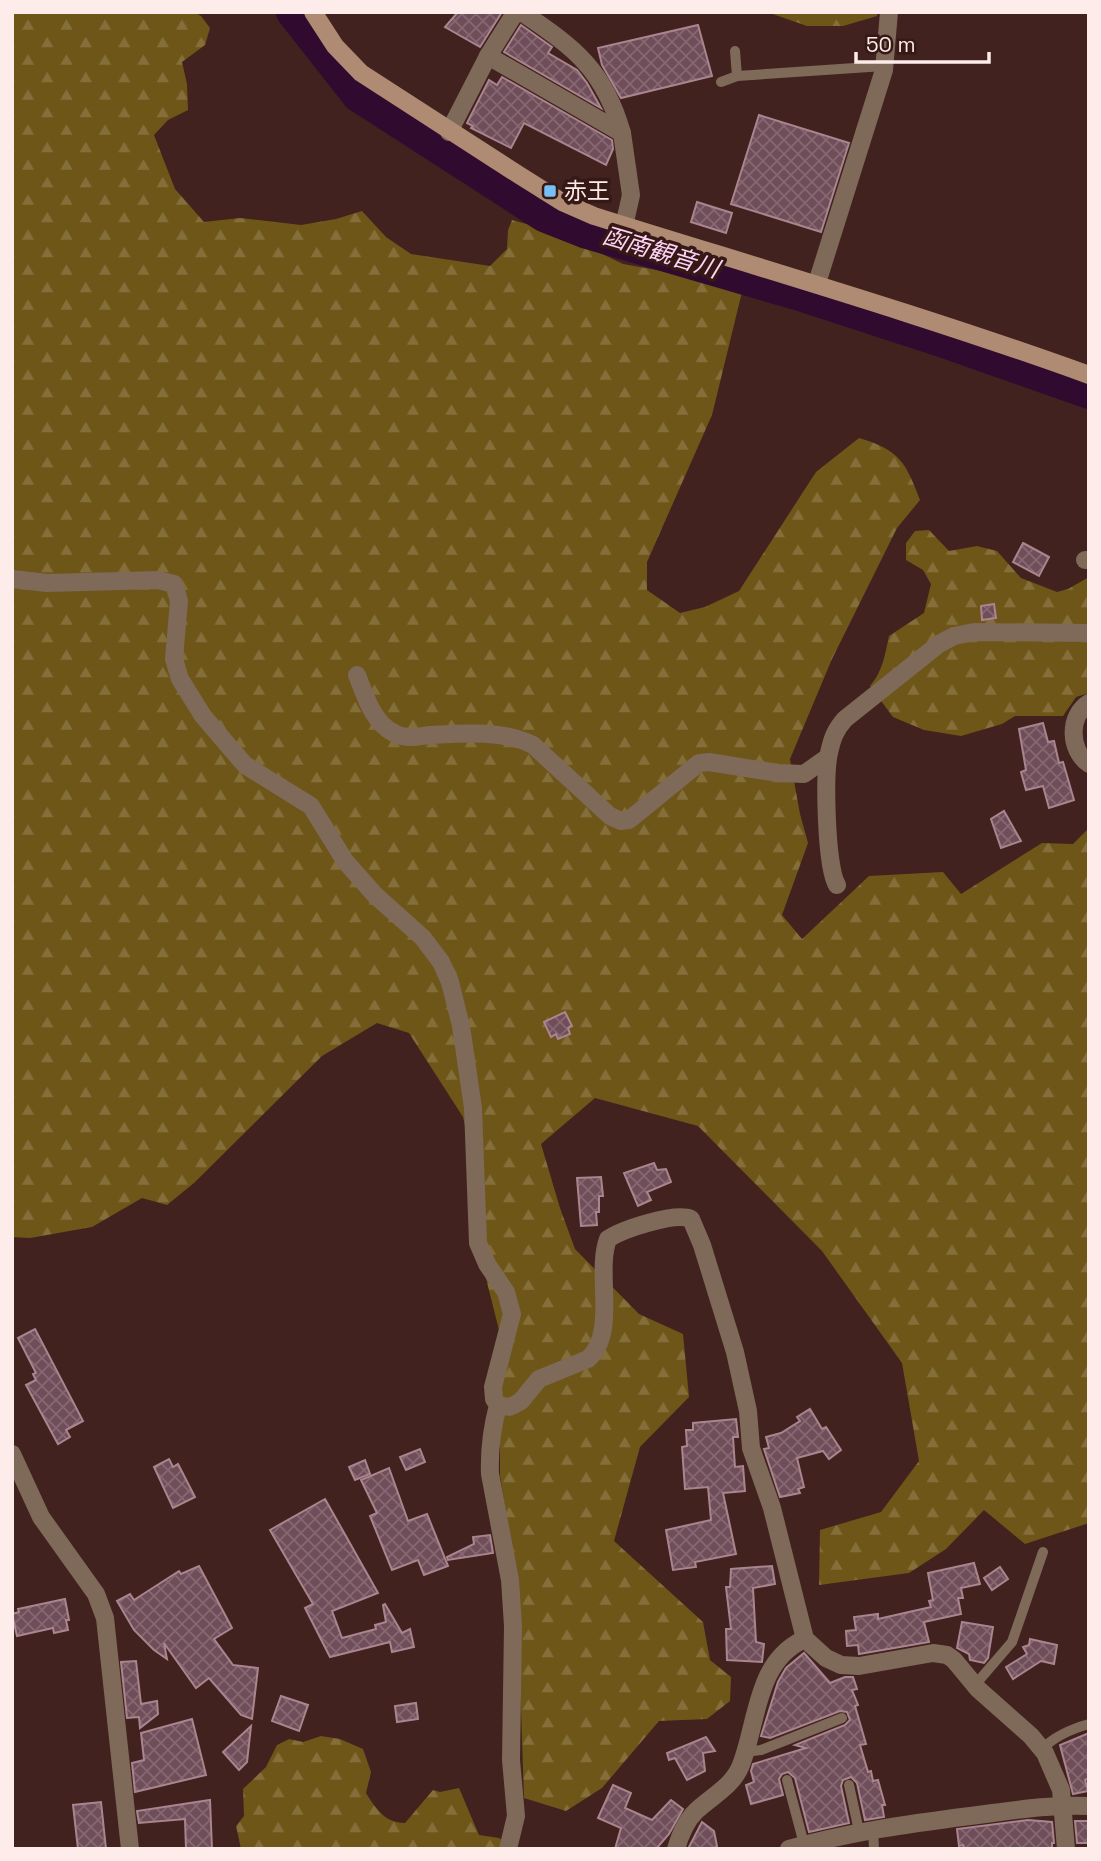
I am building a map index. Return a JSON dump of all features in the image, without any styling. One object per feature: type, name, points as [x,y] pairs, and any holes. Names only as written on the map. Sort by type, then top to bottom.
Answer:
[{"type":"street","points":[[313,12],[335,46],[361,74],[562,202],[624,226],[817,283],[1089,375]]},
{"type":"street","points":[[817,283],[884,66],[889,12]]},
{"type":"street","points":[[449,132],[510,18],[515,13],[523,13],[566,42],[603,84],[622,133],[631,195],[624,226]]},
{"type":"street","points":[[488,56],[622,133]]},
{"type":"street","points":[[12,579],[47,583],[158,580],[174,584],[179,601],[174,659],[180,679],[203,716],[245,765],[311,806],[345,861],[375,895],[423,938],[441,962],[456,1003],[466,1053],[475,1152],[478,1243],[487,1264],[506,1292],[512,1314],[511,1328],[493,1388],[494,1399],[498,1405],[490,1443],[490,1474],[510,1580],[513,1626],[511,1760],[516,1816],[508,1849]]},
{"type":"street","points":[[837,885],[832,877],[827,837],[828,757],[835,732],[845,719],[939,644],[954,636],[974,632],[1089,633]]},
{"type":"street","points":[[357,675],[367,701],[378,719],[392,733],[406,738],[464,734],[523,739],[534,745],[610,816],[621,821],[629,820],[699,763],[804,774],[828,757]]},
{"type":"street","points":[[1089,703],[1077,714],[1074,743],[1081,758],[1089,764]]},
{"type":"street","points":[[498,1405],[514,1405],[521,1401],[539,1379],[594,1354],[603,1325],[608,1239],[669,1217],[683,1216],[691,1219],[702,1245],[735,1352],[748,1411],[751,1448],[772,1508],[805,1639],[817,1651],[841,1665],[873,1664],[933,1653],[947,1655],[954,1660],[975,1685],[1042,1749],[1058,1779],[1064,1806],[1066,1849]]},
{"type":"street","points":[[12,1454],[41,1517],[96,1594],[105,1618],[130,1849]]},
{"type":"street","points":[[676,1849],[687,1822],[733,1779],[741,1765],[770,1671],[783,1652],[805,1639]]},
{"type":"street","points":[[796,1847],[866,1830],[1048,1806],[1089,1806]]},
{"type":"lane","points":[[735,51],[737,76]]},
{"type":"lane","points":[[721,82],[737,76],[884,66]]},
{"type":"lane","points":[[975,1685],[1012,1642],[1043,1552]]},
{"type":"lane","points":[[745,1752],[761,1750],[842,1718]]},
{"type":"lane","points":[[1042,1749],[1071,1729],[1089,1724]]},
{"type":"lane","points":[[787,1780],[796,1847]]},
{"type":"lane","points":[[849,1785],[874,1849]]},
{"type":"green space","points":[[12,12],[194,12],[201,16],[210,28],[205,45],[182,62],[187,84],[188,110],[168,120],[154,135],[175,189],[204,222],[240,218],[301,225],[362,211],[386,237],[411,254],[490,266],[507,249],[508,230],[512,220],[559,233],[623,264],[696,277],[742,292],[712,415],[647,562],[647,590],[680,613],[705,607],[739,591],[816,472],[859,438],[884,448],[900,460],[920,500],[897,528],[832,659],[790,759],[808,843],[782,915],[802,939],[869,876],[943,872],[961,894],[1042,843],[1073,844],[1089,828],[1089,1523],[1025,1544],[984,1510],[946,1549],[909,1573],[819,1585],[820,1530],[881,1512],[919,1461],[902,1363],[822,1251],[698,1126],[595,1098],[541,1144],[575,1249],[639,1314],[683,1334],[689,1397],[640,1447],[614,1541],[703,1622],[710,1660],[731,1677],[730,1701],[707,1719],[659,1721],[602,1788],[566,1811],[524,1798],[517,1587],[500,1475],[500,1334],[468,1207],[470,1147],[463,1117],[409,1033],[377,1023],[322,1056],[194,1183],[167,1205],[142,1198],[92,1227],[30,1238],[12,1237]]},
{"type":"green space","points":[[767,12],[878,12],[877,16],[843,26],[807,26]]},
{"type":"green space","points":[[929,530],[949,551],[977,546],[997,551],[1021,578],[1057,592],[1089,577],[1089,693],[1076,697],[1063,716],[1015,716],[1002,724],[961,736],[924,730],[893,717],[870,686],[881,668],[889,636],[924,613],[931,584],[923,570],[906,560],[906,543],[915,531]]},
{"type":"green space","points":[[321,1736],[340,1739],[363,1749],[371,1772],[366,1793],[377,1810],[387,1818],[405,1823],[433,1790],[440,1792],[459,1788],[479,1835],[499,1838],[505,1842],[502,1849],[241,1849],[236,1826],[244,1816],[243,1789],[266,1767],[277,1745],[289,1739],[303,1742]]},
{"type":"building","points":[[458,12],[502,12],[480,47],[445,27]]},
{"type":"building","points":[[521,25],[552,47],[548,53],[577,70],[601,108],[504,52]]},
{"type":"building","points":[[698,25],[712,76],[621,98],[602,65],[598,48]]},
{"type":"building","points":[[502,77],[612,140],[613,149],[606,165],[524,123],[511,148],[471,128],[473,126],[467,123],[489,80],[497,85]]},
{"type":"building","points":[[759,115],[849,143],[821,232],[731,204]]},
{"type":"building","points":[[697,202],[732,213],[726,233],[691,222]]},
{"type":"building","points":[[1023,543],[1049,557],[1039,576],[1013,562]]},
{"type":"building","points":[[994,604],[996,618],[982,620],[981,606]]},
{"type":"building","points":[[1043,723],[1048,742],[1054,741],[1059,763],[1063,762],[1074,800],[1049,808],[1043,786],[1026,790],[1021,772],[1026,770],[1019,729]]},
{"type":"building","points":[[1004,811],[1021,841],[1001,848],[991,819]]},
{"type":"building","points":[[565,1012],[572,1026],[568,1028],[570,1034],[558,1039],[556,1034],[551,1037],[544,1022]]},
{"type":"building","points":[[654,1163],[657,1170],[666,1169],[671,1182],[647,1192],[651,1200],[638,1206],[624,1173]]},
{"type":"building","points":[[601,1177],[603,1196],[599,1196],[597,1225],[581,1226],[577,1178]]},
{"type":"building","points":[[35,1329],[83,1421],[66,1430],[70,1437],[58,1444],[26,1385],[36,1380],[33,1374],[36,1373],[18,1338]]},
{"type":"building","points":[[810,1409],[822,1429],[826,1427],[841,1450],[829,1459],[823,1451],[797,1458],[804,1487],[798,1489],[800,1493],[780,1497],[764,1449],[769,1448],[766,1437],[781,1433],[800,1421],[797,1417]]},
{"type":"building","points":[[736,1419],[738,1437],[733,1437],[735,1467],[743,1466],[745,1491],[723,1493],[736,1554],[695,1562],[696,1567],[673,1570],[666,1530],[711,1520],[708,1487],[685,1489],[682,1447],[687,1446],[686,1430],[693,1430],[693,1423]]},
{"type":"building","points":[[420,1449],[425,1462],[406,1470],[400,1457]]},
{"type":"building","points":[[169,1459],[173,1467],[178,1464],[195,1497],[173,1508],[154,1467]]},
{"type":"building","points":[[365,1460],[370,1474],[355,1480],[349,1467]]},
{"type":"building","points":[[389,1468],[408,1521],[427,1514],[448,1566],[424,1575],[418,1560],[392,1570],[370,1516],[377,1513],[361,1480]]},
{"type":"building","points":[[325,1499],[378,1593],[332,1611],[342,1638],[376,1629],[375,1625],[386,1622],[385,1604],[402,1633],[410,1629],[414,1647],[392,1652],[390,1642],[330,1657],[305,1608],[313,1604],[270,1530]]},
{"type":"building","points":[[490,1535],[493,1553],[448,1560],[447,1557],[474,1544],[473,1537]]},
{"type":"building","points":[[974,1563],[980,1584],[961,1588],[963,1598],[958,1598],[961,1614],[924,1622],[929,1642],[859,1654],[858,1645],[847,1646],[846,1631],[856,1630],[854,1617],[878,1614],[878,1619],[931,1607],[929,1601],[933,1600],[928,1573]]},
{"type":"building","points":[[199,1566],[232,1628],[214,1639],[233,1665],[258,1668],[252,1719],[241,1715],[209,1678],[196,1688],[164,1643],[167,1659],[134,1630],[117,1601],[130,1594],[134,1600],[179,1571],[181,1574]]},
{"type":"building","points":[[772,1566],[775,1584],[753,1588],[756,1642],[764,1644],[762,1662],[727,1660],[726,1629],[731,1629],[726,1587],[730,1587],[731,1569]]},
{"type":"building","points":[[1000,1567],[1008,1579],[992,1590],[984,1578]]},
{"type":"building","points":[[65,1599],[68,1630],[54,1633],[53,1628],[17,1636],[12,1614],[19,1612],[18,1609]]},
{"type":"building","points":[[962,1622],[993,1627],[988,1658],[984,1663],[970,1660],[969,1654],[957,1648]]},
{"type":"building","points":[[1030,1639],[1057,1645],[1054,1664],[1041,1661],[1013,1679],[1006,1667],[1027,1654],[1023,1647],[1029,1645]]},
{"type":"building","points":[[804,1653],[830,1683],[853,1677],[857,1689],[852,1690],[858,1705],[855,1706],[866,1744],[860,1745],[868,1772],[871,1771],[873,1781],[878,1780],[885,1805],[882,1805],[884,1817],[865,1820],[857,1783],[851,1777],[843,1780],[841,1786],[849,1823],[809,1832],[795,1778],[788,1772],[782,1774],[779,1779],[783,1795],[751,1804],[746,1785],[754,1782],[751,1771],[753,1764],[806,1748],[795,1745],[845,1725],[850,1720],[847,1712],[840,1711],[770,1738],[761,1736],[778,1682],[786,1668]]},
{"type":"building","points":[[136,1661],[141,1704],[157,1701],[158,1714],[140,1728],[139,1717],[127,1718],[121,1662]]},
{"type":"building","points":[[281,1696],[308,1705],[299,1731],[272,1721]]},
{"type":"building","points":[[416,1703],[418,1719],[397,1722],[395,1706]]},
{"type":"building","points":[[192,1719],[206,1775],[135,1792],[132,1763],[144,1760],[141,1733]]},
{"type":"building","points":[[251,1726],[247,1762],[239,1770],[223,1752]]},
{"type":"building","points":[[1089,1733],[1089,1778],[1085,1780],[1088,1791],[1073,1794],[1060,1745]]},
{"type":"building","points":[[706,1737],[715,1751],[703,1753],[705,1771],[687,1780],[675,1758],[669,1760],[667,1753]]},
{"type":"building","points":[[613,1785],[631,1793],[625,1808],[652,1820],[671,1800],[683,1809],[669,1834],[656,1849],[615,1849],[621,1828],[598,1818]]},
{"type":"building","points":[[210,1800],[212,1849],[186,1849],[185,1819],[139,1823],[137,1811]]},
{"type":"building","points":[[101,1802],[106,1849],[78,1849],[73,1805]]},
{"type":"building","points":[[1028,1820],[1052,1822],[1052,1849],[964,1849],[963,1845],[959,1846],[957,1829]]},
{"type":"building","points":[[1075,1821],[1089,1821],[1089,1843],[1077,1843]]},
{"type":"building","points":[[702,1822],[714,1831],[717,1846],[715,1849],[688,1849]]},
{"type":"waterway","name":"函南観音川","points":[[292,12],[358,96],[544,216],[587,233],[803,296],[1089,393]]},
{"type":"place","name":"赤王","points":[[550,191]]}]
